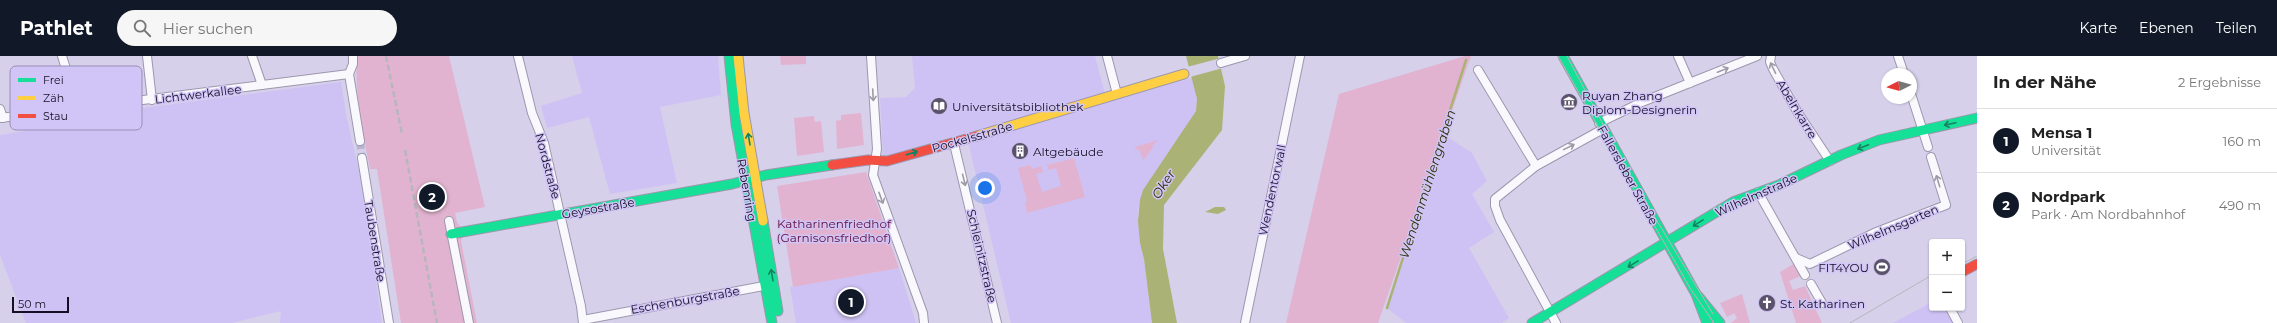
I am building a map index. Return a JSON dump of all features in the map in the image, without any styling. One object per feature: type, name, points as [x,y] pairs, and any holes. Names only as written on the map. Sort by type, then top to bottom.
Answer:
[{"type":"main road","name":"Rebenring","points":[[729,56],[736,124],[745,180],[772,323]]},
{"type":"main road","name":"Rebenring","points":[[738,56],[744,112],[781,323]]},
{"type":"main road","name":"Fallersleber Straße","points":[[1563,56],[1666,243],[1696,294],[1720,323]]},
{"type":"main road","name":"Pockelsstraße","points":[[755,178],[874,160],[887,161],[946,144],[952,144],[1184,74]]},
{"type":"main road","name":"Wilhelmstraße","points":[[1532,323],[1726,206],[1794,178],[1830,160],[1879,140],[1977,118]]},
{"type":"main road","name":"Geysostraße","points":[[451,234],[755,178]]},
{"type":"main road","points":[[1965,270],[1977,264]]},
{"type":"main road","name":"Fallersleber Straße","points":[[1696,294],[1707,323]]},
{"type":"street","points":[[62,56],[65,66]]},
{"type":"street","points":[[147,56],[152,100]]},
{"type":"street","points":[[252,56],[262,86]]},
{"type":"street","points":[[353,56],[353,64],[349,76],[360,142]]},
{"type":"street","name":"Nordstraße","points":[[518,56],[532,113],[544,143],[583,322]]},
{"type":"street","points":[[871,56],[876,149],[873,175],[923,313],[924,323]]},
{"type":"street","points":[[1107,56],[1117,94]]},
{"type":"street","points":[[1221,63],[1245,56]]},
{"type":"street","name":"Wendentorwall","points":[[1245,323],[1300,56]]},
{"type":"street","points":[[1678,56],[1690,83]]},
{"type":"street","points":[[1556,323],[1500,220],[1495,206],[1495,199],[1536,166],[1642,102],[1757,56]]},
{"type":"street","name":"Abelnkarre","points":[[1771,56],[1770,62],[1773,69],[1791,100],[1830,160]]},
{"type":"street","points":[[1898,56],[1902,68]]},
{"type":"street","points":[[1478,70],[1536,166]]},
{"type":"street","name":"Lichtwerkallee","points":[[142,101],[349,76]]},
{"type":"street","points":[[1914,104],[1928,147]]},
{"type":"street","name":"Schleinitzstraße","points":[[952,144],[955,148],[964,181],[998,323]]},
{"type":"street","name":"Wilhelmsgarten","points":[[1796,258],[1810,264],[1874,233],[1946,205],[1931,157]]},
{"type":"street","name":"Taubenstraße","points":[[362,158],[389,323]]},
{"type":"street","points":[[1758,192],[1805,275]]},
{"type":"street","points":[[449,221],[469,323]]},
{"type":"street","points":[[1811,284],[1822,303]]},
{"type":"street","name":"Eschenburgstraße","points":[[583,322],[764,286]]},
{"type":"street","points":[[1952,311],[1958,323]]},
{"type":"shaded area","points":[[572,56],[718,56],[721,95],[660,107],[677,183],[610,194],[589,117],[547,128],[541,106],[582,93]]},
{"type":"shaded area","points":[[912,56],[1095,56],[1107,102],[1192,78],[1197,99],[1196,111],[1143,190],[1138,211],[1140,243],[1144,259],[1152,323],[1011,323],[966,133],[883,157],[880,98],[906,97],[915,88]]},
{"type":"shaded area","points":[[341,82],[347,119],[362,185],[382,323],[280,323],[281,311],[232,323],[26,323],[0,255],[0,135],[30,130],[142,130],[142,108]]},
{"type":"shaded area","points":[[1443,134],[1472,153],[1487,181],[1472,194],[1494,232],[1469,248],[1509,318],[1502,323],[1406,323],[1387,308]]},
{"type":"shaded area","points":[[899,268],[916,323],[796,323],[790,287]]},
{"type":"shaded area","points":[[1929,304],[1929,311],[1950,311],[1956,323],[1893,323]]},
{"type":"green space","points":[[357,56],[449,56],[485,207],[455,213],[457,222],[464,232],[461,241],[477,323],[401,323],[377,169],[370,169],[362,127],[358,99],[356,70]]},
{"type":"green space","points":[[780,56],[806,56],[806,64],[781,65]]},
{"type":"green space","points":[[1465,56],[1471,56],[1378,323],[1286,323],[1339,94]]},
{"type":"green space","points":[[861,113],[864,145],[837,149],[836,121],[841,120],[841,115]]},
{"type":"green space","points":[[814,116],[815,122],[821,121],[824,152],[797,156],[794,118]]},
{"type":"green space","points":[[1159,140],[1152,146],[1153,148],[1143,160],[1140,151],[1134,147]]},
{"type":"green space","points":[[1074,158],[1085,197],[1027,213],[1025,202],[1027,201],[1018,168],[1030,165],[1032,169],[1041,166],[1043,172],[1036,174],[1042,192],[1061,186],[1056,168],[1049,170],[1047,165]]},
{"type":"green space","name":"Katharinenfriedhof (Garnisonsfriedhof)","points":[[866,172],[899,268],[793,287],[777,186]]},
{"type":"green space","points":[[1795,263],[1801,276],[1789,281],[1793,290],[1805,286],[1822,323],[1796,323],[1780,272]]},
{"type":"green space","points":[[1742,294],[1750,323],[1731,323],[1737,318],[1734,313],[1727,317],[1720,303]]},
{"type":"water","name":"Oker","points":[[1186,56],[1218,56],[1225,86],[1222,130],[1164,205],[1163,249],[1177,323],[1152,323],[1144,259],[1140,243],[1138,221],[1140,200],[1143,190],[1196,111],[1197,99]]},
{"type":"water","points":[[1215,207],[1224,207],[1226,210],[1218,214],[1205,212]]},
{"type":"pier","points":[[1221,58],[1223,68],[1190,77],[1187,67]]},
{"type":"waterway","name":"Wendenmühlengraben","points":[[1387,308],[1466,60]]},
{"type":"tunnel","points":[[360,141],[362,158]]},
{"type":"tram line","points":[[1558,56],[1690,288],[1714,323]]},
{"type":"tram line","points":[[1567,56],[1606,130]]},
{"type":"tram line","points":[[1651,211],[1713,314]]},
{"type":"tram line","points":[[1965,262],[1977,256]]},
{"type":"tram line","points":[[1850,323],[1929,277]]},
{"type":"railway","points":[[386,56],[402,134]]},
{"type":"railway","points":[[405,150],[437,323]]},
{"type":"traffic: fast","points":[[729,56],[736,124],[772,323]]},
{"type":"traffic: fast","points":[[1563,56],[1696,294],[1707,323]]},
{"type":"traffic: fast","points":[[1532,323],[1733,202],[1779,185],[1841,155],[1879,140],[1977,118]]},
{"type":"traffic: fast","points":[[451,234],[732,184],[766,175],[832,165]]},
{"type":"traffic: fast","points":[[763,221],[778,311]]},
{"type":"traffic: fast","points":[[1698,296],[1720,323]]},
{"type":"traffic: slow","points":[[738,56],[744,113],[763,221]]},
{"type":"traffic: slow","points":[[977,136],[1184,74]]},
{"type":"traffic: jam","points":[[832,165],[868,160],[887,161],[977,136]]},
{"type":"traffic: jam","points":[[1965,270],[1977,264]]},
{"type":"place","name":"Ruyan Zhang Diplom-Designerin","points":[[1569,102]]},
{"type":"place","name":"Universitätsbibliothek","points":[[939,106]]},
{"type":"place","name":"Altgebäude","points":[[1020,151]]},
{"type":"place","name":"Nordpark","points":[[432,197]]},
{"type":"place","name":"FIT4YOU","points":[[1882,267]]},
{"type":"place","name":"Mensa 1","points":[[851,302]]},
{"type":"place","name":"St. Katharinen","points":[[1767,303]]}]
